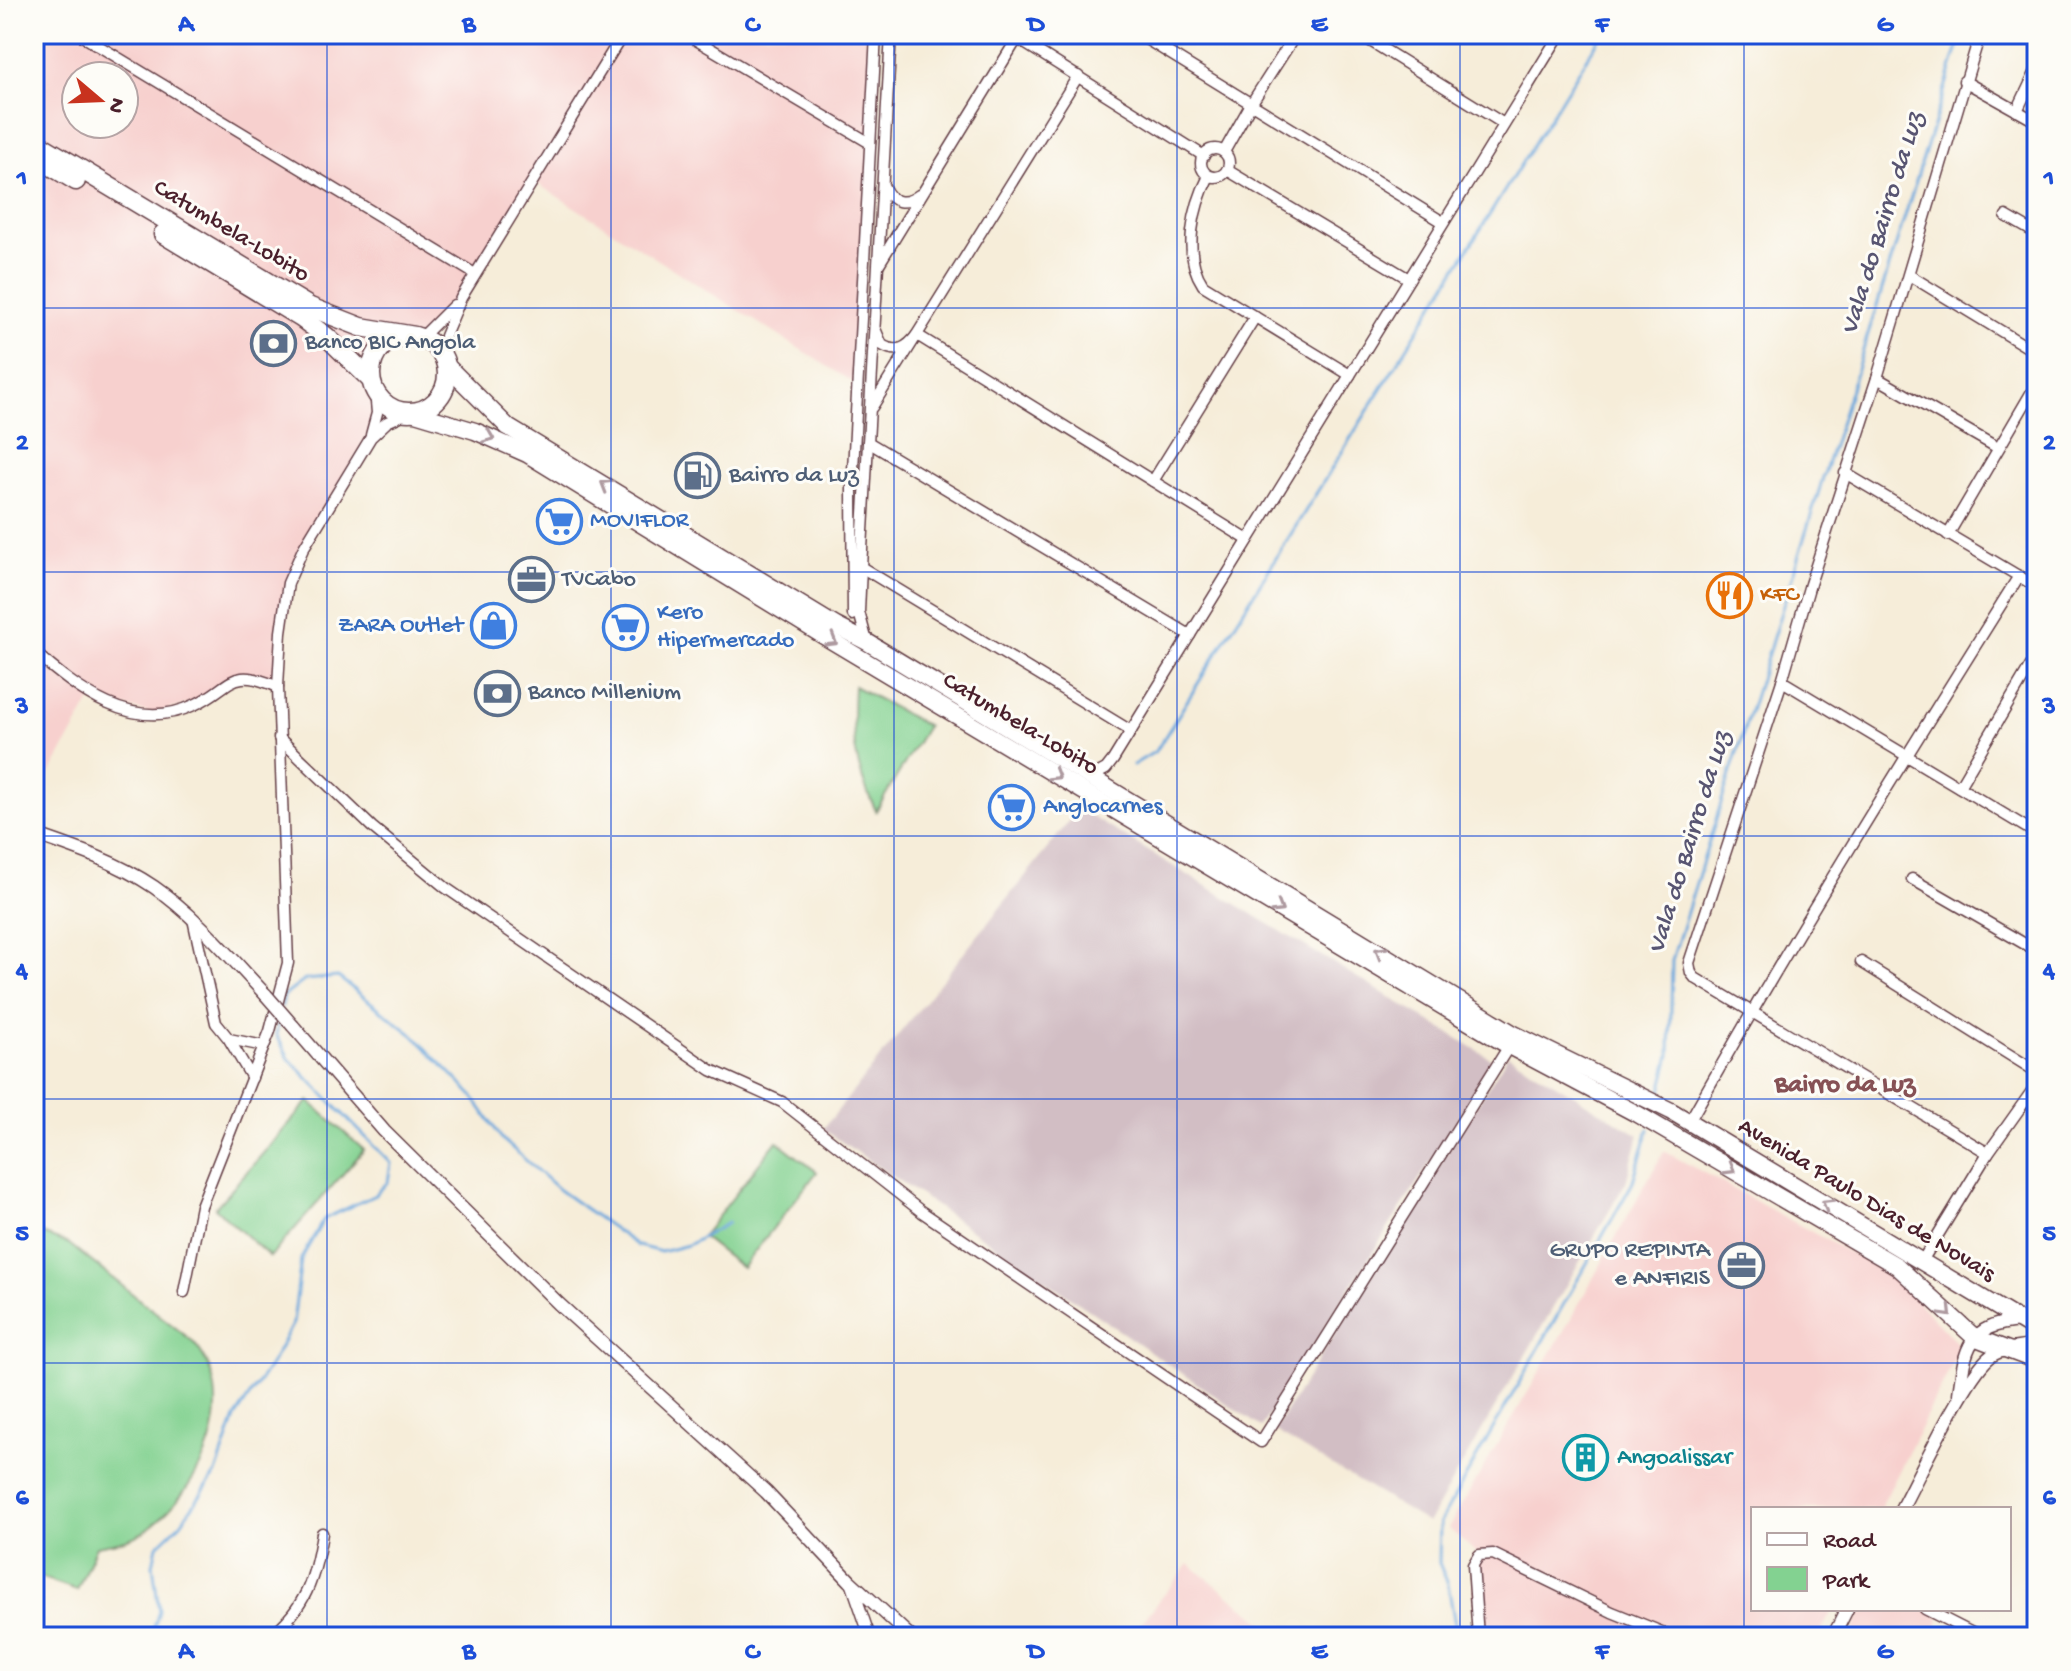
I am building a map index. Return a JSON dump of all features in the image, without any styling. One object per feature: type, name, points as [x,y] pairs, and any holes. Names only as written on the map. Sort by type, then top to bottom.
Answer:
[{"type":"highway","name":"Catumbela-Lobito","points":[[34,141],[310,307],[361,327],[419,337]]},
{"type":"highway","name":"Catumbela-Lobito","points":[[34,156],[301,318],[327,337],[373,386]]},
{"type":"highway","points":[[403,336],[419,337],[436,346],[445,361],[448,379],[437,401],[427,409],[412,412],[391,409],[373,386],[375,357],[382,347],[403,336]]},
{"type":"main road","name":"Catumbela-Lobito","points":[[445,361],[508,427],[839,628],[1093,776],[1514,1034],[1671,1111]]},
{"type":"main road","name":"Catumbela-Lobito","points":[[412,412],[475,431],[527,454],[822,635],[1509,1046],[1637,1114]]},
{"type":"main road","name":"Avenida Paulo Dias de Novais","points":[[1671,1111],[1987,1303],[2032,1323]]},
{"type":"main road","name":"Avenida Paulo Dias de Novais","points":[[1637,1114],[1897,1266],[1974,1337],[2037,1361]]},
{"type":"street","points":[[79,34],[475,274]]},
{"type":"street","points":[[445,361],[448,327],[461,298],[623,34]]},
{"type":"street","points":[[686,34],[870,143]]},
{"type":"street","points":[[853,615],[852,489],[876,34]]},
{"type":"street","points":[[867,642],[860,619],[861,567],[891,34]]},
{"type":"street","points":[[1138,34],[1443,222]]},
{"type":"street","points":[[1224,152],[1296,34]]},
{"type":"street","points":[[1359,34],[1504,124]]},
{"type":"street","points":[[1093,776],[1106,769],[1113,760],[1560,34]]},
{"type":"street","points":[[1980,34],[1877,378],[1689,963],[1695,978],[1750,1013],[1988,1153]]},
{"type":"street","points":[[878,265],[1016,36],[1204,156]]},
{"type":"street","points":[[2017,111],[2037,69]]},
{"type":"street","points":[[870,411],[1078,76]]},
{"type":"street","points":[[1964,81],[2037,122]]},
{"type":"street","points":[[1211,150],[1224,152],[1229,163],[1227,170],[1217,177],[1209,176],[1203,170],[1204,156],[1211,150]]},
{"type":"street","points":[[1227,170],[1409,279]]},
{"type":"street","points":[[1209,176],[1199,195],[1192,244],[1194,272],[1203,285],[1350,375]]},
{"type":"street","points":[[883,183],[889,196],[898,201],[907,202],[924,192]]},
{"type":"street","points":[[2006,216],[2037,234]]},
{"type":"street","points":[[1909,275],[2037,353]]},
{"type":"street","points":[[419,337],[461,298]]},
{"type":"street","points":[[1153,481],[1255,317]]},
{"type":"street","points":[[875,324],[879,339],[888,348],[897,350],[906,347],[917,335]]},
{"type":"street","points":[[917,335],[1248,540]]},
{"type":"street","points":[[1877,378],[1998,448]]},
{"type":"street","points":[[1948,535],[2037,383]]},
{"type":"street","points":[[371,437],[377,413],[373,386]]},
{"type":"street","points":[[184,1292],[201,1206],[279,1005],[288,963],[278,687],[288,583],[294,566],[371,437],[387,422],[412,412]]},
{"type":"street","points":[[868,442],[1190,635]]},
{"type":"street","points":[[1845,473],[2037,587]]},
{"type":"street","points":[[861,567],[1131,731]]},
{"type":"street","points":[[1689,1122],[1750,1013],[2019,576]]},
{"type":"street","points":[[839,628],[860,604]]},
{"type":"street","points":[[34,652],[66,681],[92,698],[137,712],[175,712],[194,705],[227,683],[243,677],[278,687]]},
{"type":"street","points":[[1959,787],[2037,655]]},
{"type":"street","points":[[1782,681],[2037,834]]},
{"type":"street","points":[[279,738],[372,827],[446,888],[711,1070],[782,1102],[922,1212],[1261,1442],[1509,1046]]},
{"type":"street","points":[[1111,787],[1113,760]]},
{"type":"street","points":[[34,834],[100,857],[151,885],[193,919],[266,995],[384,1131],[559,1304],[766,1492],[850,1581],[911,1637]]},
{"type":"street","points":[[1912,879],[2037,951]]},
{"type":"street","points":[[193,919],[216,1023],[252,1078]]},
{"type":"street","points":[[1861,962],[2037,1072]]},
{"type":"street","points":[[229,1039],[264,1046]]},
{"type":"street","points":[[1922,1261],[1988,1153],[2037,1084]]},
{"type":"street","points":[[1958,1401],[1962,1374],[1974,1337],[1996,1324],[2032,1323]]},
{"type":"street","points":[[1902,1507],[1958,1401],[1985,1361],[2007,1350],[2037,1344]]},
{"type":"street","points":[[269,1637],[286,1624],[308,1592],[322,1533]]},
{"type":"street","points":[[1478,1637],[1473,1565],[1479,1555],[1493,1554],[1612,1612],[1674,1637]]},
{"type":"street","points":[[850,1581],[870,1637]]},
{"type":"street","points":[[1833,1637],[1846,1611]]},
{"type":"street","points":[[1929,1611],[1980,1637]]},
{"type":"shaded area","points":[[34,34],[876,34],[857,385],[533,181],[461,298],[422,337],[392,340],[375,357],[371,368],[375,421],[294,566],[278,687],[243,677],[209,697],[155,714],[92,699],[34,802]]},
{"type":"shaded area","points":[[1079,809],[1495,1061],[1261,1427],[823,1129]]},
{"type":"shaded area","points":[[1508,1055],[1639,1135],[1626,1182],[1428,1523],[1274,1431]]},
{"type":"shaded area","points":[[1664,1151],[1894,1277],[1961,1347],[1881,1507],[1751,1507],[1751,1611],[1832,1611],[1818,1637],[1478,1637],[1474,1588],[1479,1555],[1448,1528],[1562,1334]]},
{"type":"shaded area","points":[[1189,1564],[1282,1637],[1130,1637]]},
{"type":"shaded area","points":[[1862,1611],[1928,1611],[1939,1617],[1935,1637],[1850,1637]]},
{"type":"green space","points":[[854,686],[927,726],[876,811],[856,750]]},
{"type":"green space","points":[[309,1101],[364,1150],[270,1257],[215,1208]]},
{"type":"green space","points":[[777,1141],[817,1172],[742,1268],[702,1237]]},
{"type":"green space","points":[[34,1231],[69,1244],[191,1340],[207,1363],[215,1388],[216,1414],[210,1440],[200,1466],[186,1489],[169,1510],[143,1532],[96,1546],[77,1590],[34,1575]]},
{"type":"waterway","points":[[1133,765],[1156,751],[1602,34]]},
{"type":"waterway","name":"Vala do Bairro da Luz","points":[[1659,1099],[1670,1055],[1672,960],[1962,34]]},
{"type":"waterway","points":[[282,1006],[284,996],[305,980],[338,977],[413,1035],[472,1095],[502,1139],[559,1190],[638,1246],[661,1252],[688,1245],[728,1223]]},
{"type":"waterway","points":[[151,1637],[159,1611],[153,1565],[157,1546],[181,1523],[216,1473],[235,1418],[293,1323],[301,1259],[324,1219],[375,1195],[388,1182],[391,1163],[289,1059],[276,1034],[280,1018]]},
{"type":"waterway","name":"Vala do Bairro da Luz","points":[[1457,1637],[1448,1584],[1439,1563],[1440,1522],[1632,1184],[1649,1129]]},
{"type":"place","name":"Banco BIC Angola","points":[[274,343]]},
{"type":"place","name":"Bairro da Luz","points":[[698,476]]},
{"type":"place","name":"MOVIFLOR","points":[[559,521]]},
{"type":"place","name":"TVCabo","points":[[531,580]]},
{"type":"place","name":"KFC","points":[[1729,595]]},
{"type":"place","name":"ZARA Outlet","points":[[494,626]]},
{"type":"place","name":"Kero Hipermercado","points":[[626,627]]},
{"type":"place","name":"Banco Millenium","points":[[497,693]]},
{"type":"place","name":"Anglocarnes","points":[[1012,807]]},
{"type":"place","name":"GRUPO REPINTA e ANFIRIS","points":[[1741,1265]]},
{"type":"place","name":"Angoalissar","points":[[1586,1458]]},
{"type":"district","name":"Bairro da Luz","points":[[1845,1086]]}]
